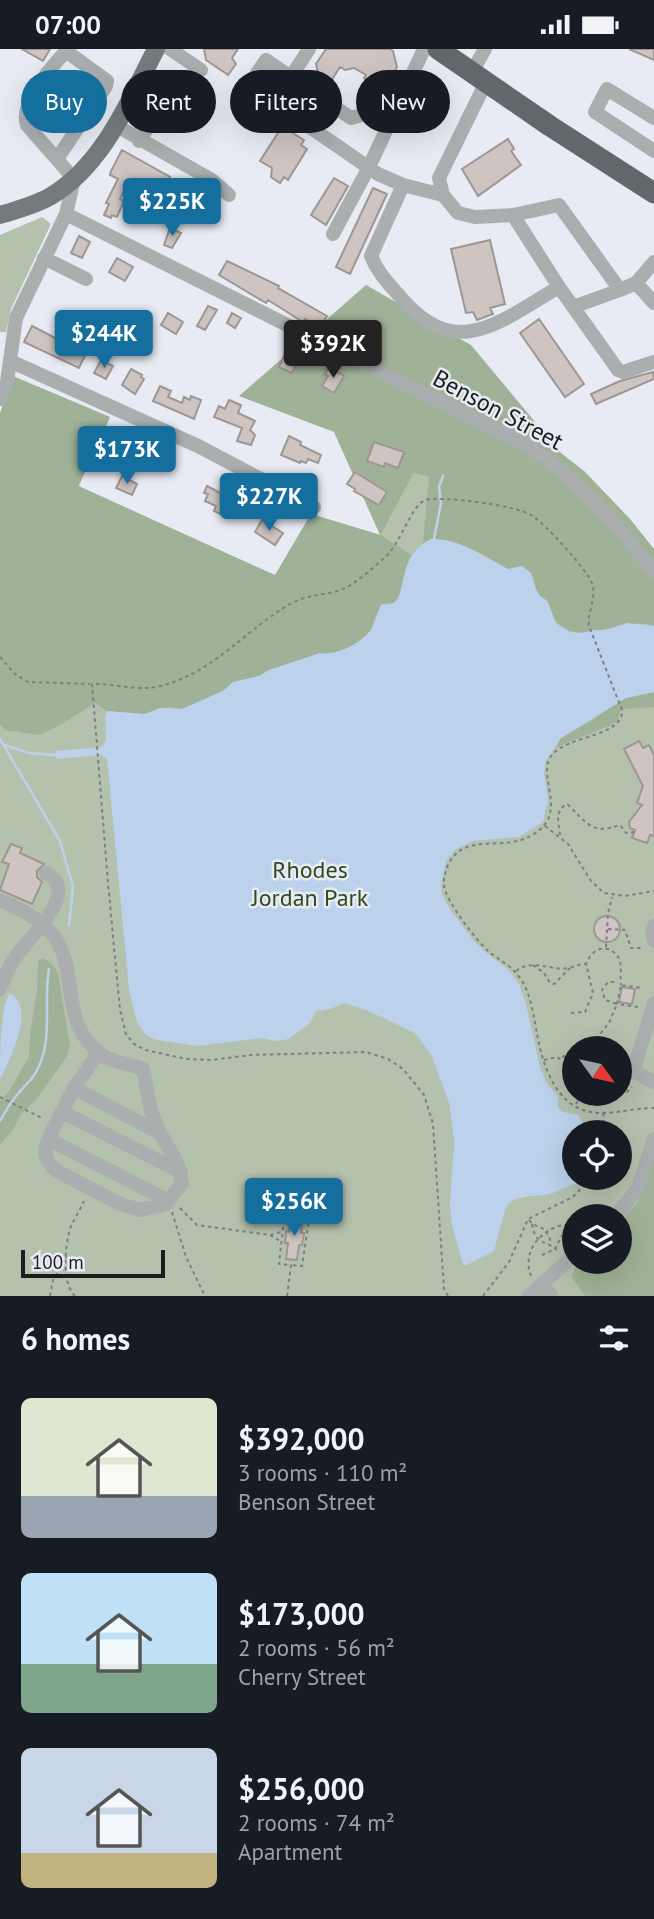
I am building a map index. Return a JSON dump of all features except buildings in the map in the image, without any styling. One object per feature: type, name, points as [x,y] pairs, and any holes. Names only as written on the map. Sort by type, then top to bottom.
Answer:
[{"type":"highway","points":[[438,49],[654,193]]},
{"type":"main road","points":[[0,215],[51,196],[74,179],[98,152],[156,49]]},
{"type":"street","points":[[170,49],[185,54],[201,70]]},
{"type":"street","points":[[296,70],[309,49]]},
{"type":"street","points":[[333,234],[369,167],[424,49]]},
{"type":"street","points":[[485,49],[479,77],[439,178],[443,195],[453,209],[475,217],[513,215],[559,205],[620,290]]},
{"type":"street","points":[[0,399],[7,382],[16,318],[66,213],[74,179],[27,125],[24,116],[31,97],[66,50],[107,81],[57,159]]},
{"type":"street","points":[[259,70],[266,60],[281,70]]},
{"type":"street","points":[[654,118],[607,89],[595,112],[654,151]]},
{"type":"street","points":[[115,125],[212,180],[229,195]]},
{"type":"street","points":[[139,141],[144,133]]},
{"type":"street","points":[[319,133],[369,167],[403,185],[443,195]]},
{"type":"street","points":[[403,185],[372,256],[377,271],[414,312],[440,328],[458,334],[474,332],[495,324],[559,288]]},
{"type":"street","name":"Benson Street","points":[[66,213],[532,448],[590,496],[654,572]]},
{"type":"street","points":[[513,215],[559,288],[618,370],[622,372],[654,362]]},
{"type":"street","points":[[44,258],[86,279]]},
{"type":"street","points":[[573,307],[636,283],[654,262]]},
{"type":"street","points":[[636,283],[654,303]]},
{"type":"street","points":[[10,361],[198,446],[314,507]]},
{"type":"street","points":[[0,989],[13,960],[50,913],[60,888],[55,878],[46,873]]},
{"type":"street","points":[[0,900],[42,924],[53,936],[61,951],[77,1026],[99,1052],[116,1062],[143,1069],[150,1111],[181,1173],[180,1188],[172,1204]]},
{"type":"street","points":[[647,945],[654,926]]},
{"type":"street","points":[[654,1003],[634,1069],[654,1082]]},
{"type":"street","points":[[99,1052],[74,1088],[48,1139],[44,1152],[50,1165],[129,1208],[141,1210],[172,1204]]},
{"type":"street","points":[[74,1088],[160,1133]]},
{"type":"street","points":[[62,1112],[181,1173]]},
{"type":"street","points":[[48,1139],[172,1204]]},
{"type":"street","points":[[625,1204],[638,1188],[654,1139]]},
{"type":"street","points":[[528,1296],[537,1281],[562,1258]]},
{"type":"street","points":[[537,1281],[552,1296]]},
{"type":"path","points":[[0,657],[16,675],[28,683],[155,687],[197,671],[285,607],[304,597],[344,589],[394,548],[420,503],[433,499],[506,506],[535,517],[569,553],[592,585],[594,597],[588,618],[589,625],[622,710],[621,720],[615,726],[572,742],[551,757],[547,771],[551,803],[544,826],[529,837],[517,841],[466,848],[452,858],[444,877],[446,895],[451,905],[482,945],[515,972],[523,983],[542,1060],[553,1085],[562,1093]]},
{"type":"path","points":[[92,684],[120,1010],[128,1038],[145,1050],[187,1059],[211,1060],[328,1051],[366,1052],[387,1059],[403,1069],[424,1095],[433,1124],[444,1289],[448,1296]]},
{"type":"path","points":[[559,836],[558,814],[567,804],[579,818],[591,826],[605,829],[621,825],[626,833],[635,832]]},
{"type":"path","points":[[544,826],[559,836],[575,853],[594,886],[604,893],[634,896],[654,891]]},
{"type":"path","points":[[606,948],[613,896]]},
{"type":"path","points":[[607,929],[625,930],[631,948],[647,945]]},
{"type":"path","points":[[571,1013],[585,1011],[593,988],[586,964],[591,955],[606,948]]},
{"type":"path","points":[[598,1036],[609,1023],[617,1004],[622,970],[620,960],[614,952],[606,948]]},
{"type":"path","points":[[515,972],[531,965],[570,967],[586,964]]},
{"type":"path","points":[[531,965],[539,968],[550,983],[554,984],[570,967]]},
{"type":"path","points":[[602,990],[608,982],[641,988]]},
{"type":"path","points":[[593,988],[602,990]]},
{"type":"path","points":[[602,990],[605,1000],[638,1007]]},
{"type":"path","points":[[542,1060],[560,1058],[562,1060]]},
{"type":"path","points":[[0,1097],[42,1118]]},
{"type":"path","points":[[577,1106],[603,1113],[654,1108]]},
{"type":"path","points":[[603,1113],[604,1120]]},
{"type":"path","points":[[484,1296],[509,1262],[528,1219],[580,1190]]},
{"type":"path","points":[[75,1296],[68,1289],[66,1281],[69,1233],[84,1201]]},
{"type":"path","points":[[172,1204],[197,1225],[270,1235],[282,1232]]},
{"type":"path","points":[[172,1204],[186,1257],[205,1296]]},
{"type":"path","points":[[285,1210],[310,1213],[302,1266],[279,1264],[281,1241],[285,1210]]},
{"type":"path","points":[[528,1219],[537,1239],[562,1252]]},
{"type":"path","points":[[532,1224],[546,1231],[551,1245]]},
{"type":"path","points":[[537,1281],[529,1262],[537,1239],[546,1231],[562,1225]]},
{"type":"path","points":[[270,1235],[281,1241]]},
{"type":"path","points":[[541,1255],[555,1248],[562,1235]]},
{"type":"path","points":[[50,1296],[52,1280],[67,1255]]},
{"type":"path","points":[[287,1296],[291,1265]]},
{"type":"green space","points":[[42,217],[51,224],[11,309],[6,332],[0,332],[0,235]]},
{"type":"green space","points":[[366,285],[471,345],[561,453],[584,471],[629,518],[654,549],[654,626],[630,624],[593,632],[570,631],[557,623],[548,602],[538,593],[533,580],[516,567],[508,570],[478,552],[456,543],[433,540],[423,543],[429,477],[414,473],[381,535],[411,555],[400,593],[394,603],[387,603],[377,614],[370,631],[354,645],[234,682],[223,691],[182,709],[168,707],[145,714],[107,711],[95,703],[39,735],[5,730],[0,724],[0,413],[13,376],[110,417],[78,486],[275,575],[311,514],[380,535],[334,432],[239,396]]},
{"type":"green space","name":"Rhodes Jordan Park","points":[[0,413],[110,417],[79,486],[275,576],[311,514],[381,535],[414,473],[584,471],[654,549],[654,1296],[0,1296]]},
{"type":"green space","points":[[654,692],[654,707],[620,711],[618,720],[609,726],[557,747],[561,738],[616,703]]},
{"type":"green space","points":[[43,958],[53,965],[58,973],[70,1046],[67,1056],[36,1100],[22,1113],[0,1145],[0,1101],[8,1093],[29,1057],[38,961]]},
{"type":"green space","points":[[654,1160],[654,1296],[585,1296],[572,1277],[573,1274],[632,1274],[632,1209],[637,1203]]},
{"type":"water","points":[[431,539],[441,540],[461,545],[508,569],[522,566],[531,573],[536,589],[547,601],[556,623],[570,632],[606,630],[627,623],[654,626],[654,692],[626,698],[561,738],[545,762],[548,800],[543,822],[519,837],[473,841],[456,849],[446,861],[441,886],[449,908],[474,941],[508,969],[519,984],[546,1082],[558,1097],[558,1108],[563,1112],[579,1115],[581,1120],[562,1120],[562,1189],[553,1193],[522,1197],[511,1202],[506,1206],[494,1251],[467,1265],[463,1265],[452,1225],[450,1204],[454,1143],[450,1106],[432,1056],[415,1033],[366,1010],[344,1003],[331,1009],[316,1011],[310,1023],[289,1039],[277,1041],[261,1038],[198,1046],[157,1040],[146,1035],[137,1023],[129,989],[107,759],[101,755],[56,759],[55,751],[101,747],[106,741],[107,711],[145,714],[160,708],[182,709],[223,691],[233,682],[259,676],[320,653],[340,651],[354,644],[371,630],[382,604],[391,604],[397,600],[407,565],[420,546]]},
{"type":"water","points":[[10,993],[18,1001],[21,1022],[14,1048],[0,1080],[2,1020]]},
{"type":"waterway","points":[[434,539],[441,503],[439,487],[443,476]]},
{"type":"waterway","points":[[0,739],[60,841],[73,887],[69,925]]},
{"type":"waterway","points":[[5,745],[29,753],[55,755]]},
{"type":"waterway","points":[[0,1121],[33,1077],[45,1048],[49,969]]}]
